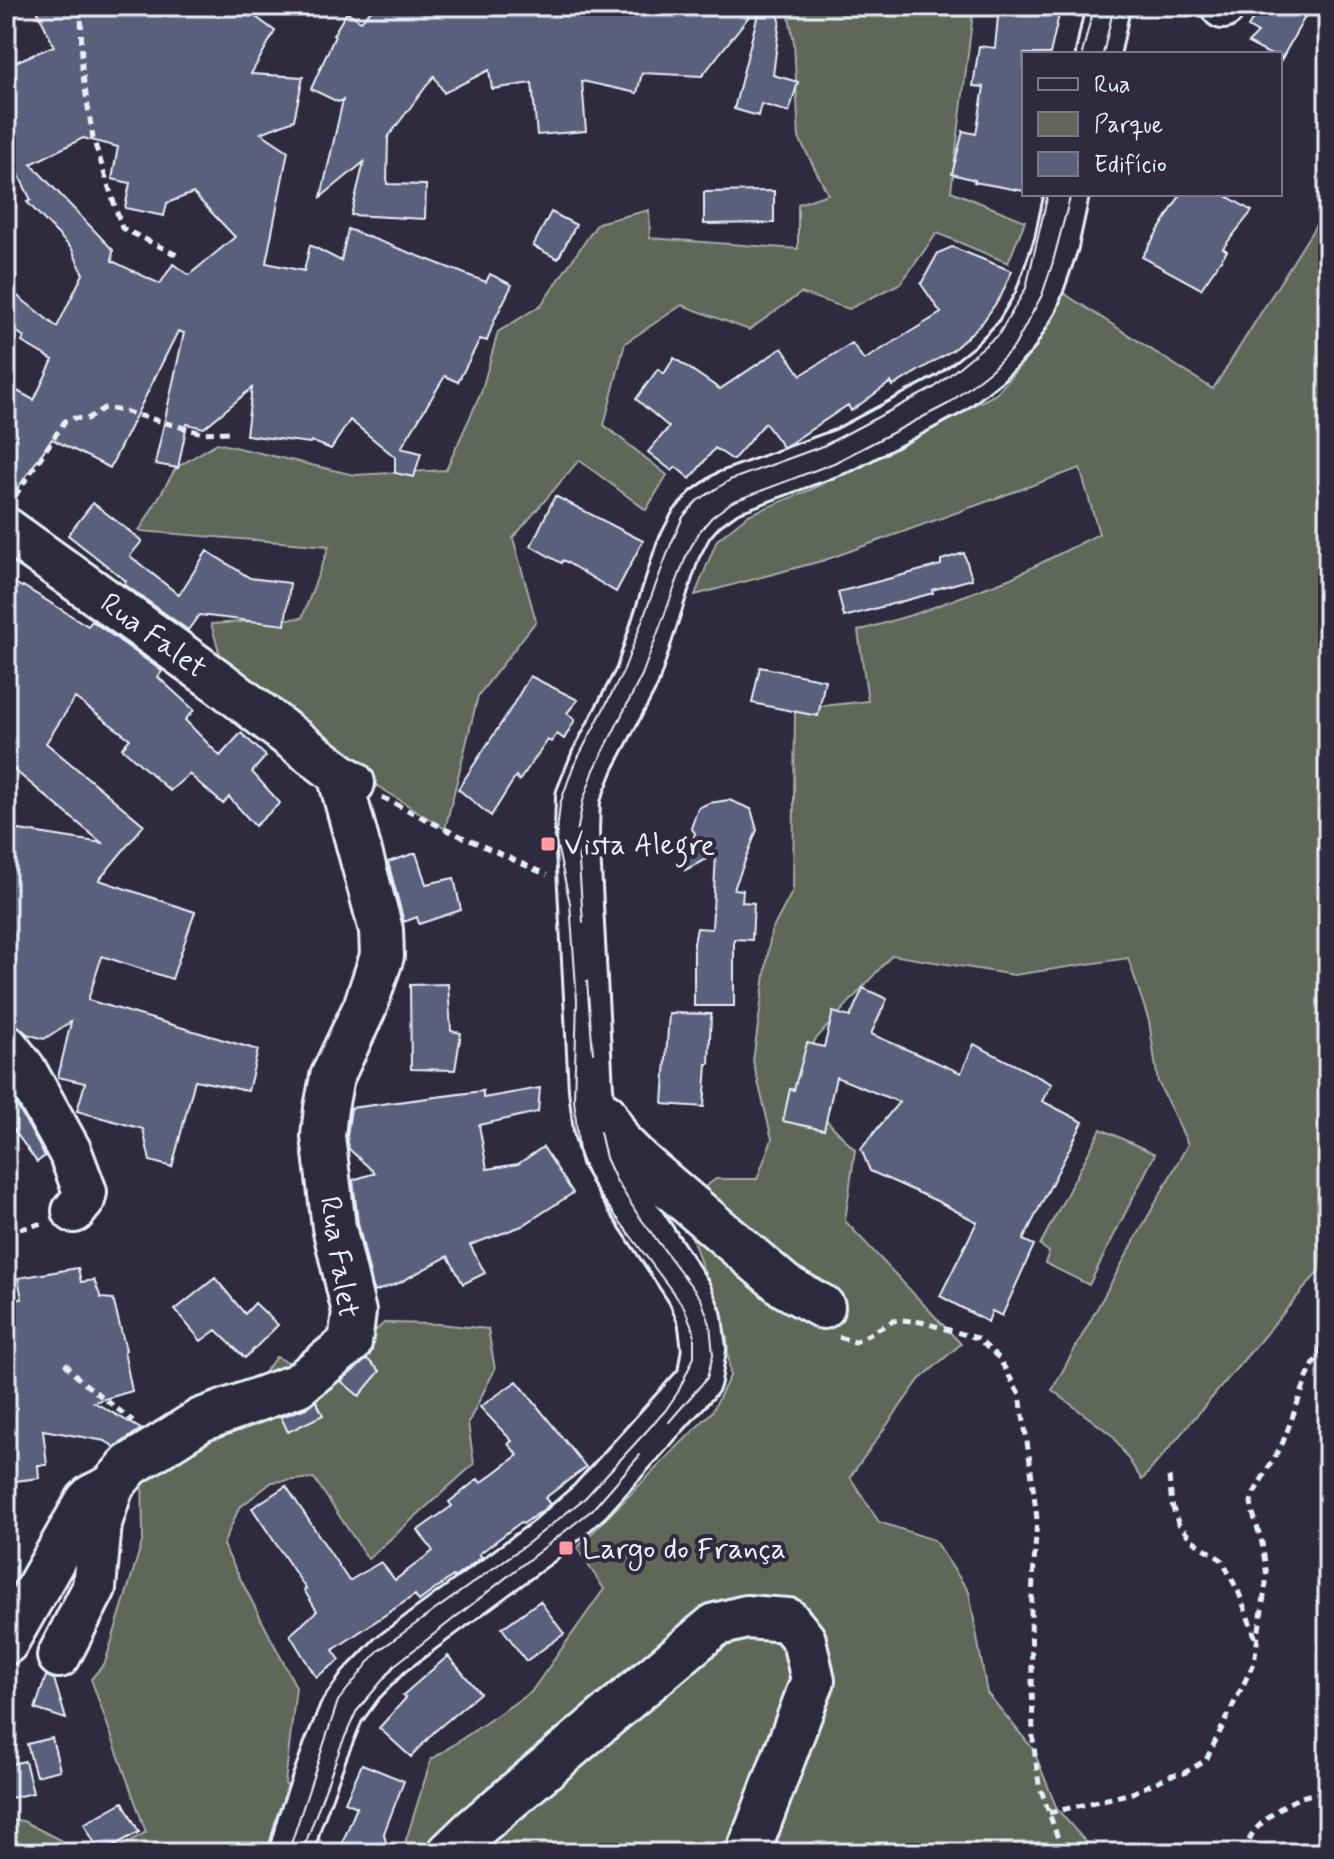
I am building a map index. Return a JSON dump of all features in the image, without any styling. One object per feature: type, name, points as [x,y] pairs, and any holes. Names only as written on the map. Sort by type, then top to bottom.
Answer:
[{"type":"street","points":[[299,1843],[326,1749],[342,1711],[361,1685],[390,1655],[544,1541],[590,1501],[699,1380],[704,1349],[700,1318],[689,1292],[603,1157],[596,1130],[577,832],[578,797],[593,760],[637,677],[678,550],[691,525],[705,509],[727,493],[844,450],[950,394],[989,363],[1015,337],[1036,302],[1056,245],[1067,196]]},
{"type":"street","name":"Rua Falet","points":[[10,514],[219,682],[346,778],[381,930],[382,956],[365,1007],[332,1077],[323,1136],[334,1227],[354,1312],[350,1343],[298,1385],[201,1420],[130,1465],[112,1486],[100,1523],[94,1588],[59,1656]]},
{"type":"street","points":[[6,1046],[24,1069],[70,1152],[85,1192],[74,1211]]},
{"type":"street","points":[[591,1089],[620,1142],[640,1162],[827,1321]]},
{"type":"street","points":[[6,1643],[87,1501],[112,1486]]},
{"type":"street","points":[[449,1853],[715,1625],[746,1617],[788,1620],[804,1640],[813,1680],[748,1853]]},
{"type":"path","points":[[81,6],[82,70],[93,138],[122,228],[181,257]]},
{"type":"path","points":[[10,514],[65,421],[87,419],[104,408],[202,433],[231,432]]},
{"type":"path","points":[[346,778],[445,829],[581,890]]},
{"type":"path","points":[[827,1321],[855,1342],[893,1321],[912,1320],[977,1338],[999,1358],[1020,1395],[1037,1519],[1031,1611],[1033,1740],[1039,1784],[1063,1853]]},
{"type":"path","points":[[1049,1813],[1132,1793],[1172,1775],[1184,1773],[1206,1760],[1254,1663],[1258,1643],[1267,1576],[1251,1502],[1283,1442],[1307,1378],[1328,1334]]},
{"type":"path","points":[[65,1363],[80,1380],[161,1445]]},
{"type":"path","points":[[1169,1477],[1172,1505],[1178,1523],[1191,1539],[1222,1560],[1239,1593],[1258,1643]]},
{"type":"path","points":[[1243,1853],[1254,1832],[1281,1807],[1303,1796],[1328,1794]]},
{"type":"green space","points":[[787,6],[971,6],[973,13],[951,191],[1025,221],[1008,263],[937,233],[901,283],[849,309],[801,293],[749,330],[682,305],[625,343],[604,425],[667,475],[646,510],[579,460],[513,538],[536,621],[478,696],[445,829],[231,692],[211,624],[302,618],[329,546],[139,531],[176,468],[217,443],[354,475],[446,470],[481,393],[498,332],[541,305],[598,223],[649,210],[650,238],[798,249],[798,204],[828,194],[799,138],[794,42]]},
{"type":"green space","points":[[1328,206],[1328,1126],[1319,1271],[1142,1480],[1113,1436],[1052,1390],[1188,1144],[1158,1082],[1149,1021],[1128,958],[1014,975],[892,955],[814,1041],[816,1109],[855,1150],[845,1221],[961,1344],[919,1380],[850,1477],[879,1522],[934,1540],[969,1592],[987,1693],[1033,1749],[1057,1809],[1091,1848],[1088,1853],[402,1853],[431,1760],[531,1692],[604,1589],[577,1548],[712,1412],[730,1376],[727,1337],[690,1232],[686,1200],[716,1179],[757,1179],[772,1139],[753,1061],[771,932],[793,890],[795,709],[868,701],[858,631],[918,613],[1011,578],[1099,534],[1080,468],[825,560],[695,595],[717,540],[748,515],[812,489],[996,394],[1036,347],[1060,291],[1213,389]]},
{"type":"green space","points":[[1101,1129],[1155,1154],[1089,1285],[1045,1263],[1049,1252],[1040,1245]]},
{"type":"green space","points":[[384,1323],[488,1329],[495,1369],[468,1423],[474,1464],[368,1559],[314,1478],[272,1482],[239,1508],[223,1545],[296,1687],[285,1783],[328,1853],[109,1853],[146,1832],[91,1679],[105,1663],[143,1539],[142,1467],[211,1440],[276,1357],[323,1377]]},
{"type":"green space","points":[[6,1819],[23,1821],[85,1853],[6,1853]]},
{"type":"building","points":[[35,6],[241,6],[275,31],[251,74],[303,77],[294,120],[261,133],[288,151],[266,263],[304,271],[310,245],[341,261],[348,229],[486,282],[490,274],[512,285],[487,341],[480,339],[458,382],[445,376],[401,448],[421,453],[414,477],[395,473],[395,457],[350,420],[331,449],[311,441],[246,435],[252,388],[204,428],[187,424],[178,468],[155,464],[184,333],[178,331],[110,468],[52,439],[6,505],[6,385],[34,400],[53,360],[22,342],[24,337],[6,323],[6,287],[57,327],[83,274],[72,249],[27,202],[31,200],[6,149],[6,77],[15,72],[13,63],[54,46]],"holes":[[[83,138],[118,147],[112,179],[130,183],[125,208],[164,216],[167,203],[193,193],[235,237],[189,275],[173,264],[160,284],[112,261],[113,250],[31,164]]]},
{"type":"building","points":[[375,6],[572,6],[648,11],[646,6],[757,6],[702,76],[642,73],[637,93],[582,81],[586,131],[537,135],[532,83],[492,89],[489,70],[444,93],[434,76],[388,137],[387,184],[426,185],[425,219],[351,215],[364,162],[321,197],[343,100],[338,102],[311,89],[333,35],[347,12],[361,21]]},
{"type":"building","points":[[760,6],[775,6],[780,20],[773,75],[798,82],[789,112],[761,104],[758,116],[734,109]]},
{"type":"building","points":[[999,6],[1061,6],[1050,52],[1022,52],[1022,191],[974,182],[952,174],[963,131],[976,134],[984,87],[973,86],[979,46],[995,48]]},
{"type":"building","points":[[1261,6],[1311,6],[1282,58],[1282,52],[1265,52],[1248,43],[1258,33],[1248,27]]},
{"type":"building","points":[[774,191],[774,223],[704,224],[704,192]]},
{"type":"building","points":[[1180,196],[1226,196],[1252,211],[1223,248],[1227,251],[1201,289],[1142,257]]},
{"type":"building","points":[[551,212],[576,225],[558,259],[533,246]]},
{"type":"building","points":[[952,247],[1012,271],[1001,296],[982,323],[953,350],[893,386],[891,382],[851,411],[848,405],[786,446],[783,447],[765,423],[733,460],[715,448],[690,479],[676,467],[672,471],[648,452],[669,427],[636,399],[658,369],[664,374],[674,358],[720,389],[782,348],[801,375],[852,343],[864,360],[941,313],[921,284],[938,253]]},
{"type":"building","points":[[555,496],[643,541],[616,592],[563,560],[561,563],[531,546]]},
{"type":"building","points":[[93,503],[142,541],[130,556],[179,595],[207,551],[250,578],[290,583],[285,625],[199,615],[188,630],[124,584],[126,581],[68,535]]},
{"type":"building","points":[[964,553],[972,579],[844,617],[838,592],[941,565],[941,560]]},
{"type":"building","points":[[6,578],[88,626],[92,621],[162,671],[158,677],[194,710],[185,720],[220,756],[241,733],[266,756],[252,772],[280,803],[255,826],[229,797],[223,804],[189,774],[170,791],[122,748],[130,739],[75,698],[46,743],[144,825],[99,880],[195,912],[172,979],[102,956],[88,1000],[258,1050],[248,1091],[195,1080],[172,1167],[150,1161],[143,1129],[77,1111],[85,1083],[58,1077],[71,1022],[44,1039],[27,1034],[16,1024],[6,1023],[6,828],[102,843],[6,763]]},
{"type":"building","points":[[760,667],[825,680],[818,716],[752,703]]},
{"type":"building","points":[[530,676],[578,700],[567,713],[575,720],[564,739],[557,734],[551,742],[548,740],[519,781],[516,776],[491,816],[458,789]]},
{"type":"building","points":[[729,800],[751,809],[757,830],[734,889],[743,890],[742,902],[754,903],[752,940],[734,939],[734,1006],[694,1006],[694,943],[697,928],[712,929],[716,854],[685,870],[695,833],[691,828],[698,808]]},
{"type":"building","points":[[416,853],[426,884],[454,878],[461,910],[419,924],[417,917],[404,922],[388,862]]},
{"type":"building","points":[[448,984],[451,1031],[461,1033],[455,1070],[411,1069],[410,985]]},
{"type":"building","points":[[863,988],[887,999],[871,1034],[961,1073],[974,1044],[1052,1084],[1042,1101],[1083,1122],[1023,1240],[1034,1245],[1002,1316],[992,1311],[988,1322],[940,1296],[977,1222],[870,1171],[861,1149],[899,1102],[836,1077],[824,1130],[783,1121],[790,1089],[794,1090],[807,1043],[824,1047],[833,1012],[850,1017]]},
{"type":"building","points":[[669,1013],[711,1014],[704,1107],[663,1104]]},
{"type":"building","points":[[6,1086],[45,1156],[37,1162],[6,1119]]},
{"type":"building","points":[[540,1088],[538,1112],[479,1125],[487,1169],[518,1164],[543,1147],[573,1193],[522,1226],[470,1245],[485,1273],[463,1284],[448,1256],[399,1283],[374,1292],[358,1223],[353,1180],[375,1173],[349,1149],[347,1136],[351,1108],[483,1091],[483,1098]]},
{"type":"building","points":[[78,1268],[81,1282],[94,1280],[101,1298],[113,1299],[126,1350],[132,1391],[94,1402],[141,1429],[115,1447],[105,1441],[43,1430],[47,1465],[38,1465],[39,1478],[6,1482],[6,1301],[22,1299],[18,1278]]},
{"type":"building","points":[[215,1278],[245,1314],[255,1303],[278,1325],[245,1358],[216,1330],[201,1341],[175,1310]]},
{"type":"building","points":[[367,1359],[380,1371],[359,1396],[341,1381]]},
{"type":"building","points":[[517,1381],[586,1467],[545,1498],[550,1504],[543,1510],[523,1524],[521,1522],[479,1554],[482,1557],[454,1578],[419,1601],[415,1595],[333,1650],[340,1660],[316,1677],[290,1635],[317,1611],[306,1589],[252,1508],[286,1486],[349,1581],[381,1562],[395,1580],[433,1551],[418,1530],[452,1506],[449,1502],[478,1479],[481,1483],[518,1455],[508,1444],[512,1441],[480,1407]]},
{"type":"building","points":[[316,1401],[323,1415],[288,1432],[281,1417]]},
{"type":"building","points":[[540,1601],[564,1634],[526,1661],[502,1628]]},
{"type":"building","points":[[448,1656],[480,1693],[434,1732],[411,1757],[379,1728],[406,1698],[403,1695]]},
{"type":"building","points":[[46,1676],[54,1679],[66,1719],[35,1709]]},
{"type":"building","points":[[52,1738],[60,1770],[36,1776],[27,1744]]},
{"type":"building","points":[[25,1761],[33,1793],[6,1799],[6,1765]]},
{"type":"building","points":[[362,1764],[404,1781],[384,1833],[388,1853],[338,1853],[357,1807],[345,1802]]},
{"type":"building","points":[[123,1802],[139,1832],[100,1853],[84,1824]]},
{"type":"tram line","points":[[1082,52],[1094,6]]},
{"type":"tram line","points":[[1103,52],[1114,6]]},
{"type":"tram line","points":[[288,1853],[338,1701],[378,1651],[527,1544],[585,1498],[665,1411],[678,1392],[694,1357],[694,1332],[684,1307],[591,1183],[579,1153],[574,1099],[577,1001],[570,903],[556,841],[560,804],[573,767],[623,672],[683,517],[697,501],[730,480],[823,446],[935,387],[999,334],[1026,288],[1048,196]]},
{"type":"tram line","points":[[583,922],[577,833],[583,801],[594,770],[642,675],[687,554],[700,531],[732,502],[834,463],[948,404],[991,370],[1014,347],[1042,295],[1070,196]]},
{"type":"tram line","points":[[587,981],[593,1053]]},
{"type":"tram line","points":[[600,1132],[606,1158],[616,1180],[638,1215],[701,1299],[710,1324],[713,1355],[707,1378],[669,1422]]},
{"type":"tram line","points":[[302,1853],[356,1712],[396,1664],[592,1510],[640,1455]]},
{"type":"place","name":"Vista Alegre","points":[[548,844]]},
{"type":"place","name":"Largo do França","points":[[566,1548]]}]
